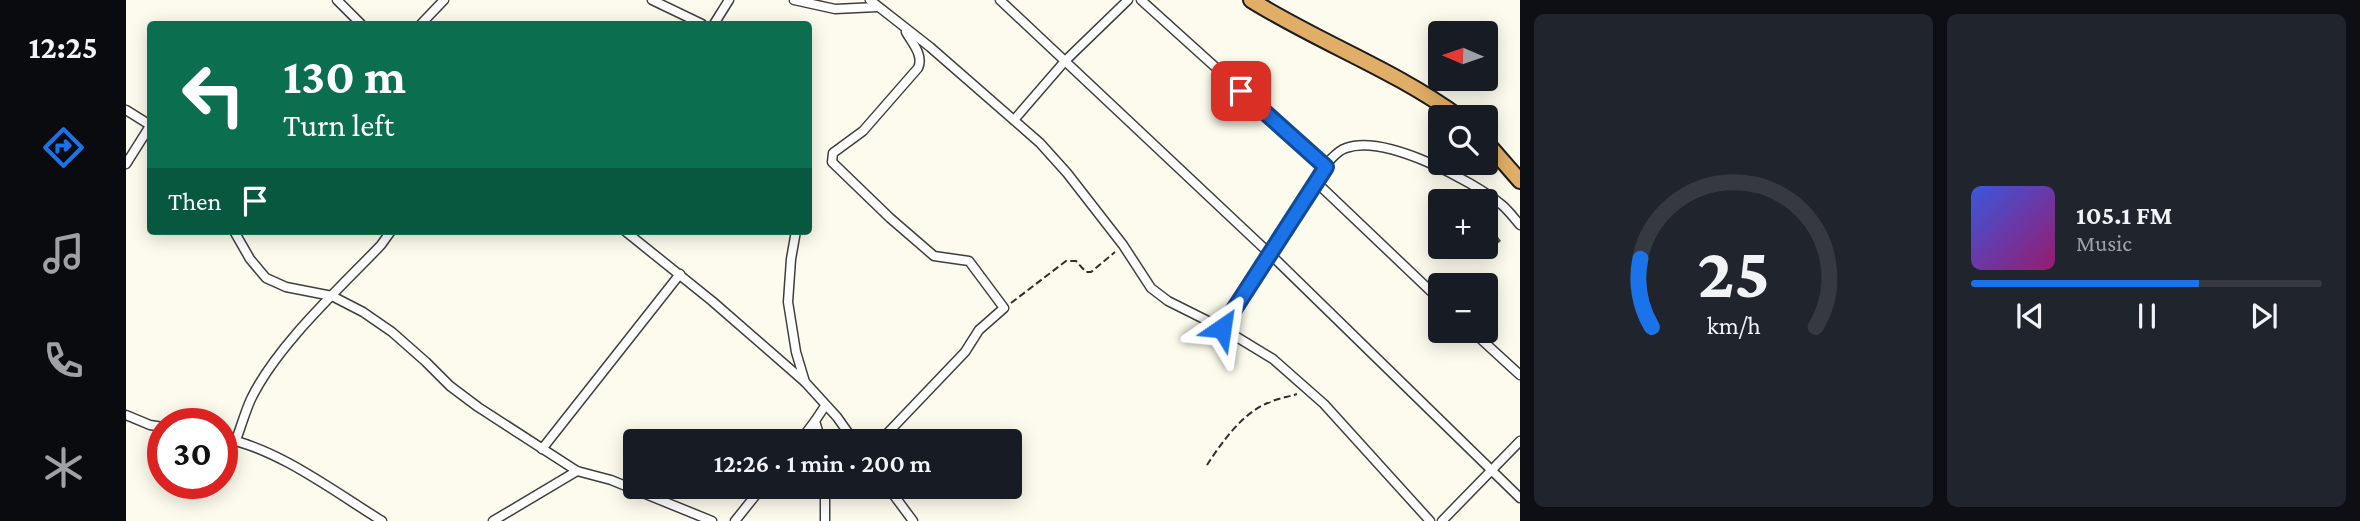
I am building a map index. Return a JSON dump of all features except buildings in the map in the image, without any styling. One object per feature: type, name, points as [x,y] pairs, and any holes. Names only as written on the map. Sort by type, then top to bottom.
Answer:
[{"type":"highway","points":[[1251,0],[1442,105]]},
{"type":"highway","points":[[1498,156],[1520,181]]},
{"type":"street","points":[[337,0],[358,21]]},
{"type":"street","points":[[424,21],[444,0]]},
{"type":"street","points":[[652,0],[696,21]]},
{"type":"street","points":[[716,21],[729,0]]},
{"type":"street","points":[[794,0],[835,9],[877,7]]},
{"type":"street","points":[[870,0],[1041,143],[1123,245],[1151,288],[1273,359],[1324,404],[1430,521]]},
{"type":"street","points":[[1000,0],[1269,253],[1520,498]]},
{"type":"street","points":[[1014,120],[1065,61],[1128,0]]},
{"type":"street","points":[[1141,0],[1326,167]]},
{"type":"street","points":[[891,429],[965,352],[979,330],[1004,308],[969,261],[934,256],[832,162],[833,153],[863,131],[918,68],[921,61],[903,27]]},
{"type":"street","points":[[126,110],[147,123]]},
{"type":"street","points":[[126,164],[147,130]]},
{"type":"street","points":[[1222,328],[1326,167],[1336,153],[1345,148],[1359,145],[1392,148],[1438,168],[1492,198],[1520,225]]},
{"type":"street","points":[[1316,182],[1428,289]]},
{"type":"street","points":[[236,235],[250,259],[266,278],[286,287],[332,296],[363,312],[392,332],[450,386],[478,407],[577,471],[611,480],[712,521]]},
{"type":"street","points":[[238,435],[251,400],[269,369],[388,235]]},
{"type":"street","points":[[630,235],[680,274],[805,382],[844,429]]},
{"type":"street","points":[[795,235],[788,302],[796,352],[805,382]]},
{"type":"street","points":[[542,449],[680,274]]},
{"type":"street","points":[[1485,343],[1520,375]]},
{"type":"street","points":[[808,429],[825,406]]},
{"type":"street","points":[[126,415],[147,424]]},
{"type":"street","points":[[814,421],[817,429]]},
{"type":"street","points":[[238,441],[268,452],[382,521]]},
{"type":"street","points":[[1442,521],[1520,441]]},
{"type":"street","points":[[493,521],[577,471]]},
{"type":"street","points":[[735,521],[752,499]]},
{"type":"street","points":[[825,499],[825,521]]},
{"type":"street","points":[[896,499],[912,521]]},
{"type":"path","points":[[1004,308],[1066,261],[1076,261],[1086,272],[1091,272],[1123,245]]},
{"type":"path","points":[[1207,465],[1226,440],[1258,408],[1269,402],[1308,391]]},
{"type":"route","points":[[1222,328],[1326,167],[1241,91]]}]
